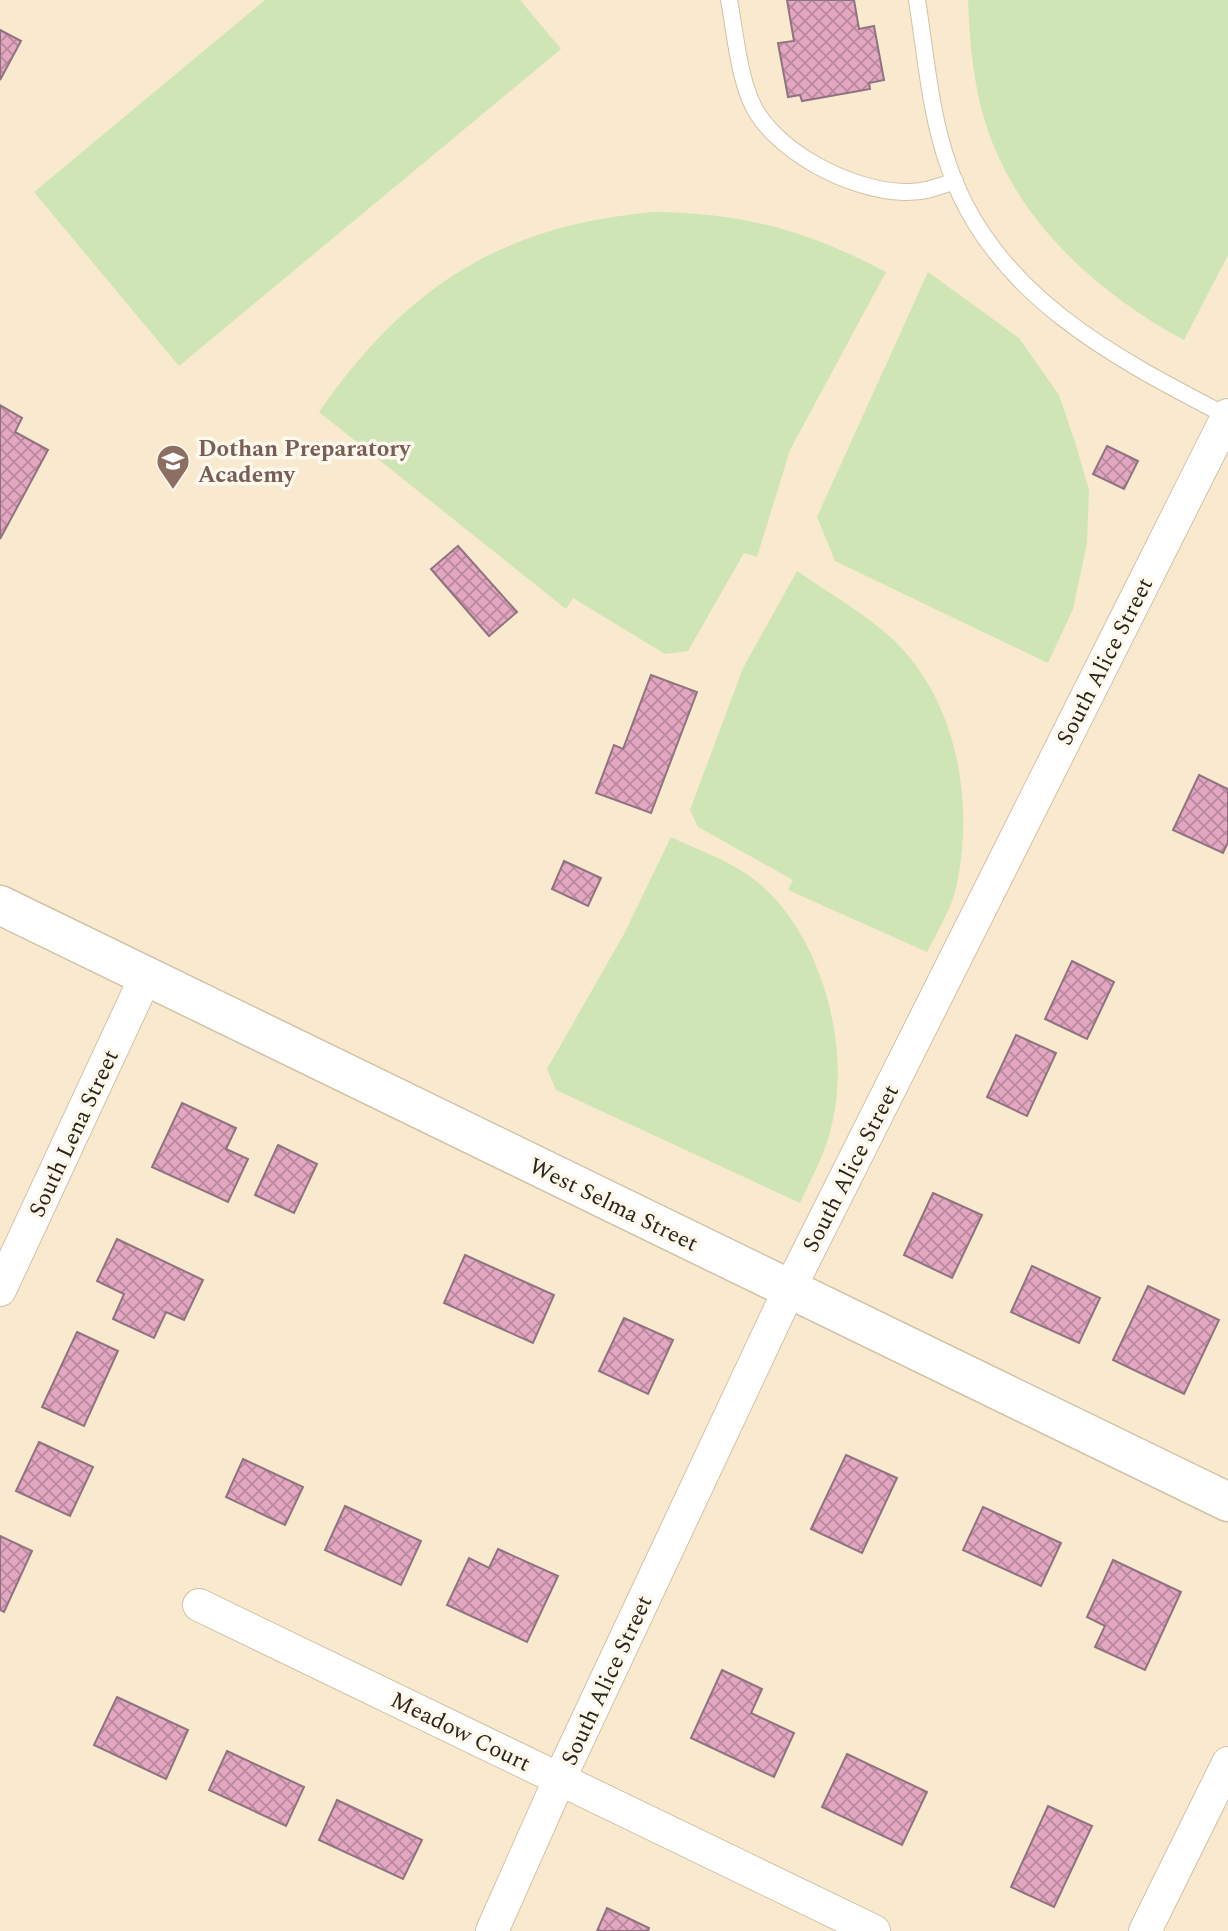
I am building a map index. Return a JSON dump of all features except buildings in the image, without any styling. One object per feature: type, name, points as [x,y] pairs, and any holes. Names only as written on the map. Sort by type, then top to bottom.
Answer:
[{"type":"street","name":"South Alice Street","points":[[492,1931],[560,1778],[789,1290],[1228,415]]},
{"type":"street","name":"West Selma Street","points":[[0,905],[1228,1502]]},
{"type":"street","name":"South Lena Street","points":[[0,1290],[146,976]]},
{"type":"street","name":"Meadow Court","points":[[200,1605],[874,1931]]},
{"type":"street","points":[[1145,1931],[1228,1763]]},
{"type":"lane","points":[[729,0],[750,99],[760,118],[787,146],[844,179],[901,192],[924,192],[956,181]]},
{"type":"lane","points":[[917,0],[935,113],[949,169],[978,226],[1006,265],[1045,306],[1101,347],[1228,415]]},
{"type":"green space","points":[[265,0],[520,0],[561,49],[179,366],[34,192]]},
{"type":"green space","points":[[968,0],[1228,0],[1228,255],[1184,340],[1155,324],[1100,284],[1074,261],[1029,210],[996,151],[983,115],[972,58]]},
{"type":"green space","points":[[653,212],[717,216],[774,227],[829,245],[886,272],[790,450],[757,557],[744,553],[688,651],[665,654],[573,598],[566,609],[319,412],[352,368],[386,330],[423,297],[461,270],[503,248],[548,232],[598,219]]},
{"type":"green space","points":[[928,272],[1019,338],[1059,395],[1075,442],[1089,490],[1087,543],[1073,609],[1048,663],[835,561],[817,517]]},
{"type":"green space","points":[[797,571],[871,621],[907,654],[927,682],[943,714],[961,783],[962,854],[954,896],[927,952],[788,890],[793,880],[698,827],[690,810],[743,668]]},
{"type":"green space","points":[[671,837],[739,869],[773,896],[794,923],[811,954],[824,988],[833,1023],[837,1092],[826,1144],[800,1203],[556,1090],[547,1069],[624,934]]},
{"type":"place","name":"Dothan Preparatory Academy","points":[[173,491]]}]
